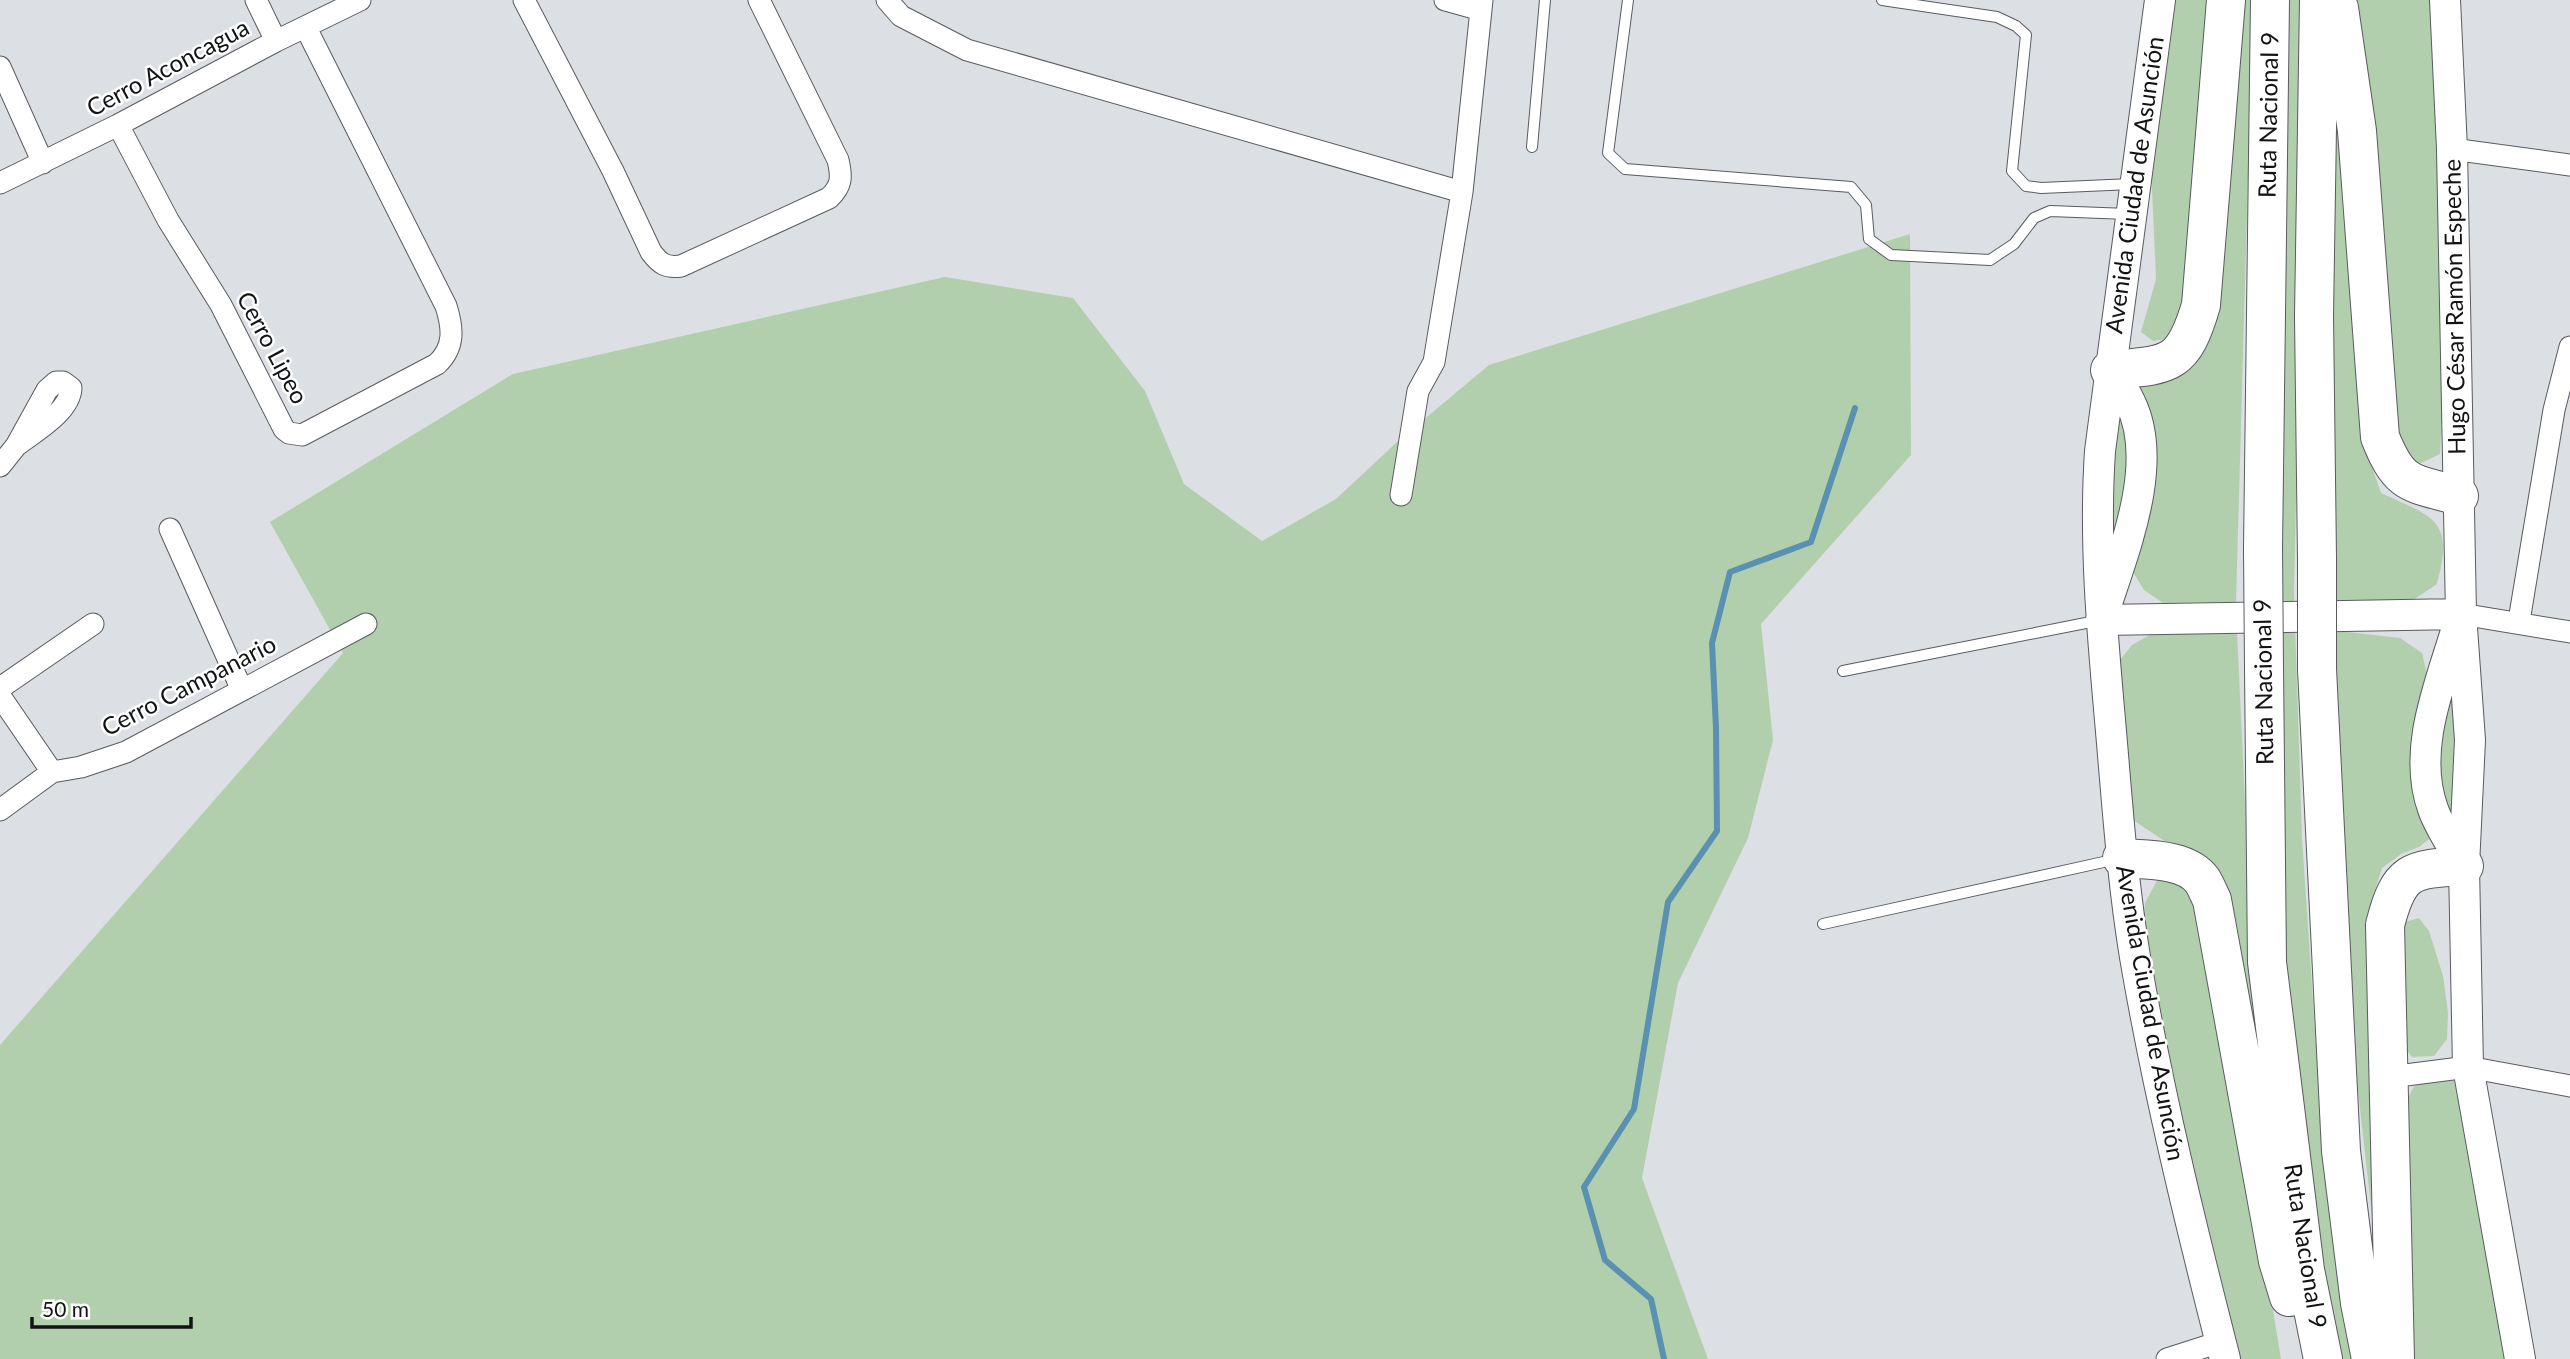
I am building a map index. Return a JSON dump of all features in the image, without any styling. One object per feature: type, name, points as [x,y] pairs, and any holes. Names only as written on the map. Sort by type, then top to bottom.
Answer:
[{"type":"highway","points":[[2110,370],[2163,364],[2178,353],[2192,335],[2201,305],[2226,0]]},
{"type":"highway","name":"Ruta Nacional 9","points":[[2270,0],[2263,549],[2267,962],[2305,1270],[2323,1359]]},
{"type":"highway","name":"Ruta Nacional 9","points":[[2319,0],[2314,317],[2317,669],[2341,1152],[2360,1303],[2371,1359]]},
{"type":"highway","points":[[2339,0],[2357,131],[2381,437],[2399,474],[2411,482],[2459,496]]},
{"type":"highway","points":[[2122,858],[2174,864],[2188,870],[2201,878],[2212,900],[2278,1261],[2309,1359]]},
{"type":"highway","points":[[2395,1359],[2385,925],[2392,895],[2405,877],[2431,868],[2464,866]]},
{"type":"street","points":[[256,0],[276,41]]},
{"type":"street","name":"Cerro Aconcagua","points":[[0,183],[360,0]]},
{"type":"street","points":[[524,0],[652,252],[659,263],[670,267],[681,266],[829,198],[837,190],[842,177],[838,160],[759,0]]},
{"type":"street","points":[[887,0],[901,16],[967,50],[1462,192]]},
{"type":"street","points":[[1401,495],[1418,391],[1434,362],[1462,192],[1481,5],[1445,0]]},
{"type":"street","name":"Hugo César Ramón Espeche","points":[[2445,0],[2452,149],[2461,614],[2470,740],[2464,866],[2468,1067],[2520,1359]]},
{"type":"street","name":"Avenida Ciudad de Asunción","points":[[2158,1],[2110,370],[2097,502],[2101,620],[2122,858],[2135,956],[2179,1176],[2222,1350]]},
{"type":"street","name":"Cerro Lipeo","points":[[118,125],[168,220],[221,305],[284,429],[289,433],[302,435],[437,364],[450,349],[453,327],[446,306],[306,28]]},
{"type":"street","points":[[0,67],[43,163]]},
{"type":"street","points":[[2452,149],[2570,165]]},
{"type":"street","points":[[2519,621],[2554,410],[2570,347]]},
{"type":"street","name":"Avenida Ciudad de Asunción","points":[[2101,620],[2140,492],[2141,444],[2131,403],[2110,370]]},
{"type":"street","points":[[0,466],[16,446]]},
{"type":"street","points":[[170,529],[242,690]]},
{"type":"street","points":[[2101,620],[2461,614],[2519,621],[2570,632]]},
{"type":"street","name":"Hugo César Ramón Espeche","points":[[2461,614],[2432,712],[2425,762],[2427,789],[2434,812],[2464,866]]},
{"type":"street","points":[[0,688],[93,624]]},
{"type":"street","name":"Cerro Campanario","points":[[0,810],[52,772],[81,767],[126,752],[366,624]]},
{"type":"street","points":[[0,696],[52,772]]},
{"type":"street","points":[[2390,1077],[2468,1067],[2570,1086]]},
{"type":"street","points":[[2167,1359],[2222,1350]]},
{"type":"lane","points":[[1532,147],[1545,0]]},
{"type":"lane","points":[[1628,0],[1608,153],[1625,169],[1851,187],[1866,205],[1869,239],[1891,255],[1990,260],[2014,244],[2034,218],[2050,211],[2131,214]]},
{"type":"lane","points":[[1882,0],[1997,17],[2026,35],[2012,171],[2026,186],[2041,188],[2135,184]]},
{"type":"lane","points":[[1843,671],[2101,620]]},
{"type":"lane","points":[[1823,924],[2122,858]]},
{"type":"green space","points":[[2168,0],[2212,0],[2191,301],[2166,339],[2153,341],[2141,332],[2156,279],[2149,121]]},
{"type":"green space","points":[[2230,0],[2253,0],[2236,602],[2163,603],[2144,590],[2133,572],[2130,390],[2188,362]]},
{"type":"green space","points":[[2279,0],[2307,0],[2294,592],[2302,838],[2317,1060],[2355,1359],[2335,1359],[2289,1015],[2274,764]]},
{"type":"green space","points":[[2349,0],[2433,0],[2444,377],[2440,454],[2419,464],[2399,460]]},
{"type":"green space","points":[[2336,105],[2368,456],[2381,493],[2427,516],[2441,533],[2443,546],[2437,584],[2410,602],[2330,602],[2329,483]]},
{"type":"green space","points":[[1910,234],[1911,455],[1761,624],[1773,740],[1748,838],[1678,983],[1642,1178],[1708,1359],[0,1359],[0,1045],[343,653],[270,522],[513,374],[945,277],[1073,298],[1145,391],[1184,484],[1262,541],[1336,499],[1397,442],[1489,365]]},
{"type":"green space","points":[[2119,402],[2133,460],[2108,564],[2101,537]]},
{"type":"green space","points":[[2330,630],[2400,638],[2422,653],[2427,674],[2437,833],[2419,847],[2401,854],[2382,868],[2372,899],[2375,1242],[2342,949]]},
{"type":"green space","points":[[2155,632],[2237,632],[2252,949],[2285,1258],[2202,866],[2133,820],[2120,660],[2132,645]]},
{"type":"green space","points":[[2450,660],[2457,660],[2455,809],[2448,822],[2434,789]]},
{"type":"green space","points":[[2160,875],[2191,888],[2210,928],[2281,1359],[2241,1359],[2190,1161],[2142,934],[2145,903]]},
{"type":"green space","points":[[2419,918],[2429,931],[2443,976],[2448,1013],[2447,1039],[2434,1056],[2412,1057],[2405,1048],[2399,935],[2405,922]]},
{"type":"green space","points":[[2446,1076],[2456,1082],[2506,1359],[2408,1359],[2404,1106],[2416,1082]]},
{"type":"waterway","points":[[1664,1359],[1651,1299],[1605,1260],[1584,1187],[1634,1109],[1668,902],[1717,831],[1712,643],[1730,572],[1811,542],[1855,408]]}]
